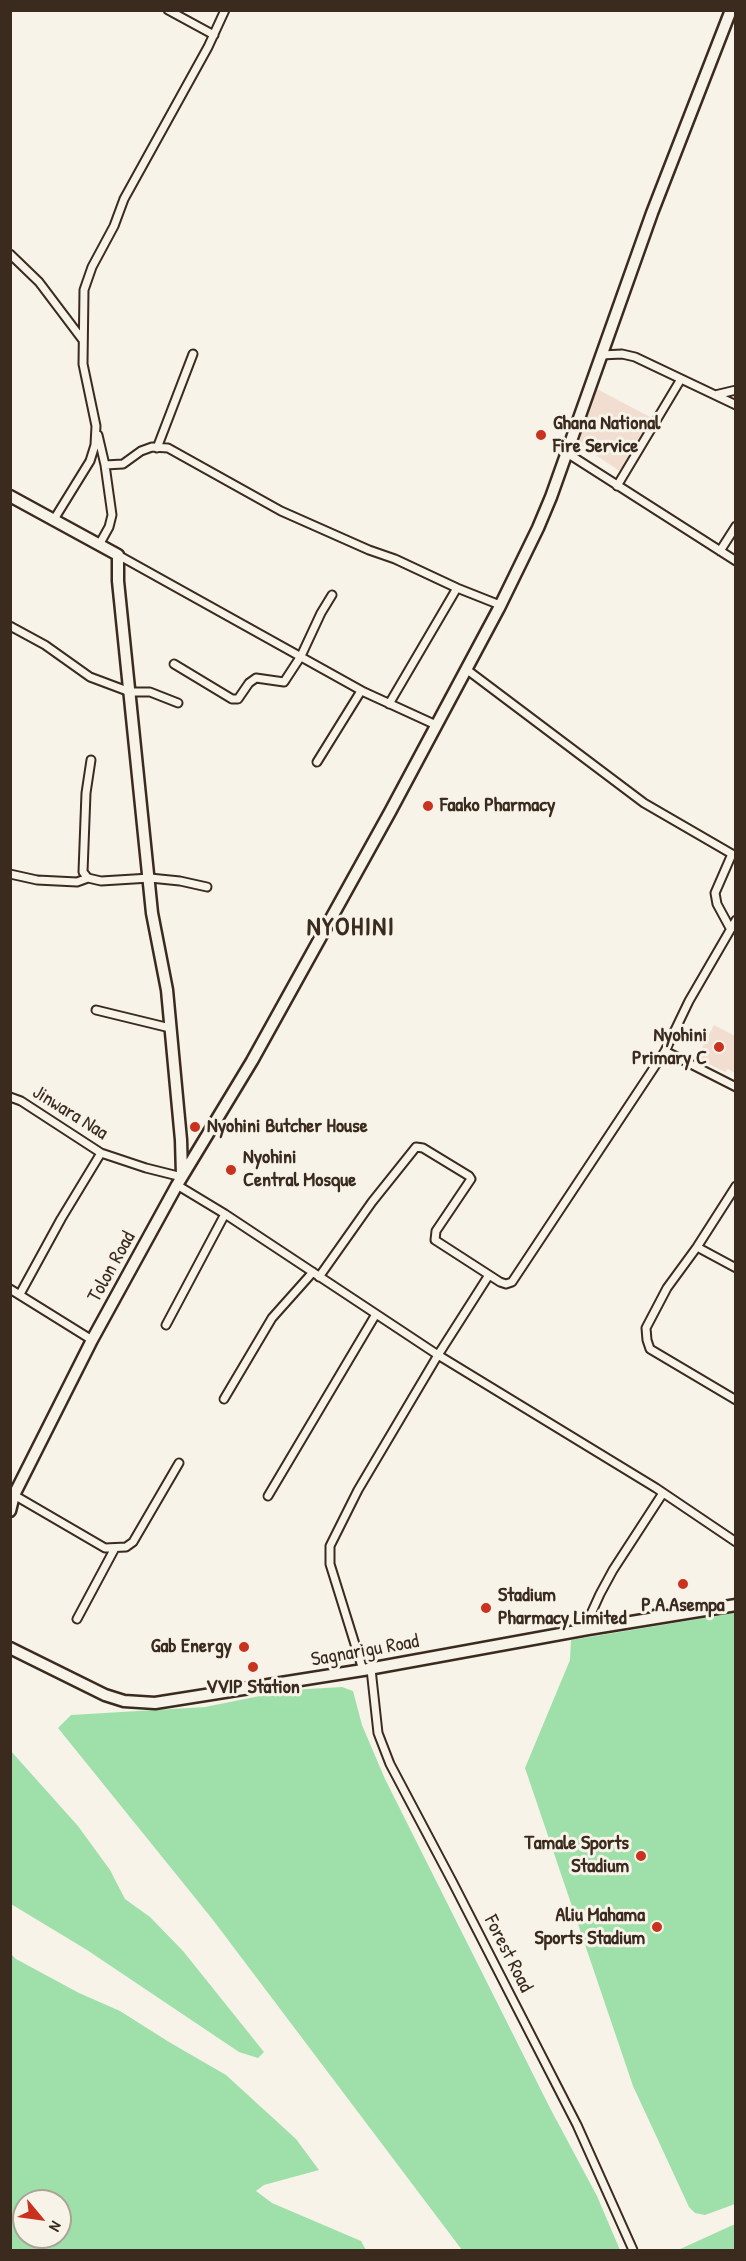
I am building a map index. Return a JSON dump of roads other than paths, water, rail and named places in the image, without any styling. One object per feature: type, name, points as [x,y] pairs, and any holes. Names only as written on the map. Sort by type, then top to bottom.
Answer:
[{"type":"main road","name":"Tolon Road","points":[[10,1511],[12,1496],[92,1340],[179,1181],[252,1061],[436,725],[538,528],[652,213],[731,10]]},
{"type":"main road","points":[[10,496],[118,555],[118,581],[152,914],[167,990],[179,1181]]},
{"type":"main road","name":"Sagnarigu Road","points":[[10,1648],[105,1695],[136,1703],[155,1703],[367,1670],[593,1628],[735,1605]]},
{"type":"street","points":[[168,10],[214,35]]},
{"type":"street","points":[[99,544],[109,527],[112,515],[105,465],[83,364],[84,290],[92,267],[137,174],[214,35],[225,10]]},
{"type":"street","points":[[10,254],[39,282],[82,339]]},
{"type":"street","points":[[158,448],[193,354]]},
{"type":"street","points":[[601,355],[631,355],[735,405]]},
{"type":"street","points":[[617,486],[681,379]]},
{"type":"street","points":[[715,395],[735,390]]},
{"type":"street","points":[[53,521],[90,461],[95,445],[96,426]]},
{"type":"street","points":[[105,465],[123,464],[141,451],[168,448],[290,515],[500,605]]},
{"type":"street","points":[[567,453],[735,561]]},
{"type":"street","points":[[720,551],[735,526]]},
{"type":"street","points":[[118,555],[361,691],[436,725]]},
{"type":"street","points":[[389,704],[457,588]]},
{"type":"street","points":[[174,664],[232,699],[238,699],[249,683],[256,678],[284,682],[301,656],[332,595]]},
{"type":"street","points":[[10,626],[45,645],[90,677],[130,692],[150,692],[178,703]]},
{"type":"street","points":[[466,669],[644,802],[732,854],[715,893],[717,904],[730,928]]},
{"type":"street","points":[[317,762],[361,691]]},
{"type":"street","points":[[88,878],[83,872],[86,793],[91,760]]},
{"type":"street","points":[[10,874],[37,880],[77,882],[88,878],[101,881],[150,878],[207,887]]},
{"type":"street","points":[[224,1399],[272,1318],[316,1274],[416,1147],[423,1148],[470,1176],[471,1179],[436,1231],[435,1239],[489,1275],[506,1284],[512,1282],[665,1051],[689,1001],[735,921]]},
{"type":"street","points":[[96,1010],[170,1028]]},
{"type":"street","points":[[665,1051],[735,1087]]},
{"type":"street","name":"Jinwara Naa","points":[[10,1097],[21,1101],[101,1153],[179,1181],[438,1355],[663,1493],[735,1542]]},
{"type":"street","points":[[20,1294],[61,1219],[101,1153]]},
{"type":"street","points":[[735,1186],[697,1247],[667,1288],[646,1328],[650,1349],[735,1400]]},
{"type":"street","points":[[166,1325],[225,1214]]},
{"type":"street","points":[[697,1247],[735,1268]]},
{"type":"street","name":"Forest Road","points":[[489,1275],[438,1355],[358,1490],[330,1546],[330,1564],[367,1670],[378,1733],[390,1764],[577,2125],[633,2250]]},
{"type":"street","points":[[10,1289],[92,1340]]},
{"type":"street","points":[[268,1496],[376,1314]]},
{"type":"street","points":[[12,1496],[105,1548],[126,1547],[133,1542],[179,1463]]},
{"type":"street","points":[[593,1628],[590,1616],[600,1594],[663,1493]]},
{"type":"street","points":[[77,1618],[115,1548]]},
{"type":"place","name":"Ghana National Fire Service","points":[[541,435]]},
{"type":"place","name":"Faako Pharmacy","points":[[428,806]]},
{"type":"place","name":"Nyohini Primary C","points":[[719,1047]]},
{"type":"place","name":"Nyohini Butcher House","points":[[195,1127]]},
{"type":"place","name":"Nyohini Central Mosque","points":[[231,1170]]},
{"type":"place","name":"P.A.Asempa","points":[[683,1584]]},
{"type":"place","name":"Stadium Pharmacy Limited","points":[[486,1608]]},
{"type":"place","name":"Gab Energy","points":[[244,1647]]},
{"type":"place","name":"VVIP Station","points":[[253,1667]]},
{"type":"place","name":"Tamale Sports Stadium","points":[[641,1856]]},
{"type":"place","name":"Aliu Mahama Sports Stadium","points":[[657,1927]]},
{"type":"district","name":"NYOHINI","points":[[351,928]]}]
